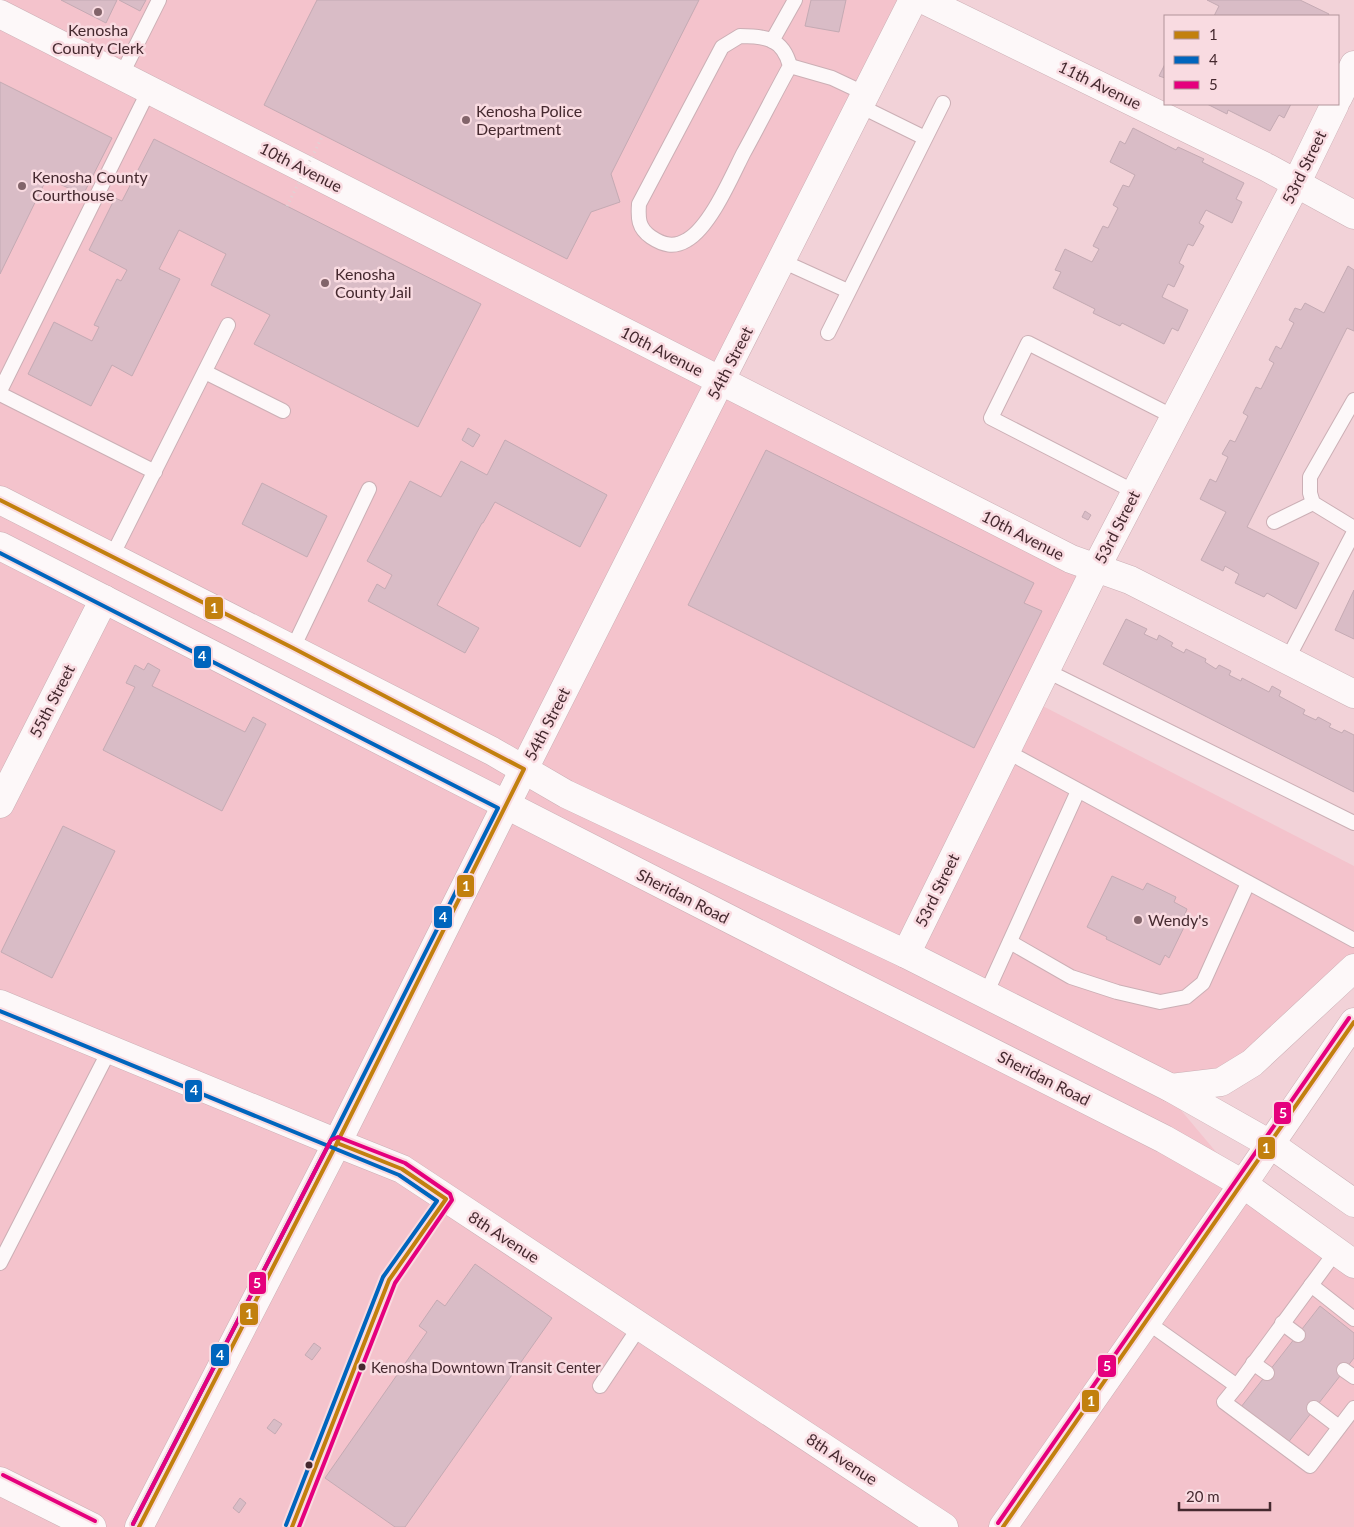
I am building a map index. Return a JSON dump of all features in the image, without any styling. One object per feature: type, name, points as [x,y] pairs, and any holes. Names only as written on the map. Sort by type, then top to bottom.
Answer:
[{"type":"street","name":"54th Street","points":[[139,1527],[337,1144],[524,769],[913,0]]},
{"type":"street","name":"11th Avenue","points":[[924,0],[1268,168],[1354,215]]},
{"type":"street","name":"10th Avenue","points":[[0,14],[1071,559],[1130,580],[1354,694]]},
{"type":"street","points":[[1339,96],[1354,65]]},
{"type":"street","name":"53rd Street","points":[[906,954],[1096,568],[1296,184],[1335,105]]},
{"type":"street","points":[[0,500],[293,648],[524,769],[566,794],[906,954],[1171,1088],[1270,1144],[1354,1203]]},
{"type":"street","name":"Sheridan Road","points":[[0,546],[1164,1139],[1243,1184],[1345,1257]]},
{"type":"street","name":"55th Street","points":[[0,804],[104,599]]},
{"type":"street","points":[[1171,1088],[1221,1082],[1252,1063],[1354,968]]},
{"type":"street","name":"8th Avenue","points":[[0,1004],[337,1144],[402,1169],[944,1527]]},
{"type":"street","points":[[1003,1527],[1354,1022]]},
{"type":"street","points":[[0,1481],[92,1527]]},
{"type":"lane","points":[[121,76],[160,0]]},
{"type":"lane","points":[[772,41],[795,0]]},
{"type":"lane","points":[[740,36],[758,36],[772,41],[786,52],[790,66],[710,215],[699,231],[687,240],[672,246],[658,242],[648,235],[638,220],[640,204],[722,47],[740,36]]},
{"type":"lane","points":[[790,66],[832,78],[863,100],[925,138]]},
{"type":"lane","points":[[149,90],[0,393],[155,472]]},
{"type":"lane","points":[[828,333],[942,103]]},
{"type":"lane","points":[[782,261],[848,291]]},
{"type":"lane","points":[[112,556],[228,325]]},
{"type":"lane","points":[[1135,492],[991,418],[1028,343],[1174,417]]},
{"type":"lane","points":[[204,372],[283,411]]},
{"type":"lane","points":[[1287,660],[1354,530],[1313,503],[1310,493],[1310,478],[1354,400]]},
{"type":"lane","points":[[293,648],[369,489]]},
{"type":"lane","points":[[1274,522],[1313,503]]},
{"type":"lane","points":[[1046,670],[1354,824]]},
{"type":"lane","points":[[1006,752],[1354,940]]},
{"type":"lane","points":[[986,994],[1078,791]]},
{"type":"lane","points":[[1010,942],[1071,977],[1117,992],[1160,1002],[1186,997],[1203,983],[1248,883]]},
{"type":"lane","points":[[0,1263],[110,1049]]},
{"type":"lane","points":[[292,1527],[389,1280],[446,1199]]},
{"type":"lane","points":[[1345,1257],[1311,1285],[1224,1402],[1310,1466],[1354,1408]]},
{"type":"lane","points":[[1311,1285],[1354,1319]]},
{"type":"lane","points":[[1147,1322],[1237,1386]]},
{"type":"lane","points":[[1282,1323],[1298,1335]]},
{"type":"lane","points":[[600,1386],[640,1326]]},
{"type":"lane","points":[[1253,1363],[1267,1373]]},
{"type":"lane","points":[[1314,1408],[1339,1427]]},
{"type":"path","points":[[287,206],[324,135]]},
{"type":"shaded area","points":[[0,0],[913,0],[721,381],[1096,568],[1031,700],[1354,866],[1354,968],[1252,1063],[1169,1096],[1243,1184],[1354,1268],[1354,1527],[0,1527]]},
{"type":"building","name":"Kenosha County Clerk","points":[[61,0],[117,0],[106,23]]},
{"type":"building","name":"Kenosha County Clerk","points":[[119,0],[146,0],[140,11]]},
{"type":"building","name":"Kenosha Police Department","points":[[317,0],[699,0],[611,174],[620,202],[591,212],[567,259],[264,105]]},
{"type":"building","points":[[811,0],[846,0],[839,32],[805,26]]},
{"type":"building","points":[[1207,0],[1300,0],[1329,14],[1214,15],[1219,6]]},
{"type":"building","points":[[1164,66],[1164,78],[1159,76]]},
{"type":"building","name":"Kenosha County Courthouse","points":[[0,82],[112,138],[83,195],[47,178],[0,274]]},
{"type":"building","points":[[1209,105],[1290,105],[1284,118],[1279,115],[1270,131],[1228,110],[1227,114]]},
{"type":"building","points":[[1133,128],[1176,150],[1178,147],[1204,159],[1202,162],[1244,183],[1236,199],[1242,202],[1232,223],[1206,210],[1199,223],[1204,226],[1193,246],[1188,244],[1179,263],[1184,266],[1174,287],[1168,284],[1162,297],[1188,310],[1178,331],[1172,328],[1164,344],[1122,323],[1120,326],[1093,313],[1095,309],[1053,288],[1061,272],[1055,270],[1065,249],[1092,262],[1099,249],[1093,246],[1103,226],[1108,228],[1118,208],[1113,205],[1123,185],[1129,187],[1135,175],[1110,162],[1120,141],[1125,144]]},
{"type":"building","name":"Kenosha County Jail","points":[[154,139],[481,304],[418,427],[254,344],[270,315],[211,285],[226,254],[179,230],[159,269],[180,279],[132,376],[112,365],[91,406],[28,374],[54,322],[92,341],[99,327],[94,325],[117,279],[121,281],[127,270],[89,250],[115,198],[122,201]]},
{"type":"building","points":[[1348,266],[1354,270],[1354,331],[1347,328],[1247,527],[1319,563],[1296,609],[1267,593],[1264,597],[1235,583],[1239,574],[1225,566],[1223,571],[1201,560],[1226,512],[1200,499],[1210,479],[1216,482],[1228,457],[1222,454],[1230,440],[1235,442],[1248,416],[1243,413],[1256,387],[1261,389],[1274,363],[1269,360],[1276,346],[1281,349],[1294,323],[1289,320],[1295,308],[1301,310],[1305,303],[1324,313]]},
{"type":"building","points":[[468,428],[480,435],[473,447],[462,440]]},
{"type":"building","points":[[505,440],[607,495],[580,547],[495,502],[437,605],[479,628],[465,653],[368,601],[377,584],[385,589],[392,575],[367,561],[410,481],[441,497],[461,461],[487,475]]},
{"type":"building","points":[[766,450],[1034,583],[1024,603],[1042,611],[974,748],[688,605]]},
{"type":"building","points":[[262,483],[327,516],[307,557],[242,524]]},
{"type":"building","points":[[1085,511],[1091,515],[1088,520],[1082,517]]},
{"type":"building","points":[[1354,590],[1354,639],[1335,630]]},
{"type":"building","points":[[1126,619],[1147,629],[1144,634],[1157,640],[1159,635],[1173,643],[1171,646],[1184,653],[1186,649],[1206,659],[1205,662],[1216,669],[1219,665],[1231,671],[1229,675],[1241,681],[1242,678],[1269,692],[1272,686],[1281,691],[1279,696],[1305,710],[1303,714],[1316,720],[1318,717],[1331,724],[1329,727],[1342,733],[1344,730],[1354,735],[1354,792],[1103,664]]},
{"type":"building","points":[[148,663],[160,670],[152,686],[245,732],[253,717],[266,724],[222,811],[103,750],[135,687],[126,683],[135,665],[144,670]]},
{"type":"building","points":[[63,826],[115,851],[52,978],[1,952]]},
{"type":"building","name":"Wendy's","points":[[1112,876],[1143,890],[1147,883],[1176,897],[1174,902],[1187,909],[1183,919],[1187,921],[1169,958],[1165,955],[1160,965],[1106,939],[1107,937],[1087,927]]},
{"type":"building","name":"Kenosha Downtown Transit Center","points":[[475,1264],[552,1318],[405,1527],[395,1527],[325,1478],[427,1332],[419,1326],[437,1300],[445,1306]]},
{"type":"building","points":[[1320,1306],[1354,1333],[1354,1358],[1287,1444],[1241,1407]]},
{"type":"building","points":[[314,1343],[321,1348],[312,1360],[305,1355]]},
{"type":"building","points":[[274,1419],[282,1424],[275,1434],[267,1428]]},
{"type":"building","points":[[240,1498],[246,1503],[239,1513],[233,1508]]},
{"type":"transit line","name":"1","points":[[0,500],[293,648],[524,769],[337,1143],[139,1527]]},
{"type":"transit line","name":"4","points":[[0,553],[498,808],[331,1140],[133,1524]]},
{"type":"transit line","name":"4","points":[[0,1011],[399,1175],[437,1201],[383,1277],[286,1525]]},
{"type":"transit line","name":"5","points":[[998,1523],[1349,1018]]},
{"type":"transit line","name":"1","points":[[1003,1527],[1354,1022]]},
{"type":"transit line","name":"5","points":[[133,1524],[331,1140],[338,1137],[405,1163],[450,1194],[452,1200],[395,1283],[299,1527]]},
{"type":"transit line","name":"1","points":[[292,1527],[389,1280],[446,1199],[402,1169],[337,1143]]},
{"type":"transit line","name":"5","points":[[3,1475],[95,1521]]},
{"type":"place","name":"Kenosha County Clerk","points":[[98,12]]},
{"type":"place","name":"Kenosha Police Department","points":[[466,120]]},
{"type":"place","name":"Kenosha County Courthouse","points":[[22,186]]},
{"type":"place","name":"Kenosha County Jail","points":[[325,283]]},
{"type":"place","name":"Wendy's","points":[[1138,920]]},
{"type":"place","name":"Kenosha Downtown Transit Center","points":[[362,1367]]}]
